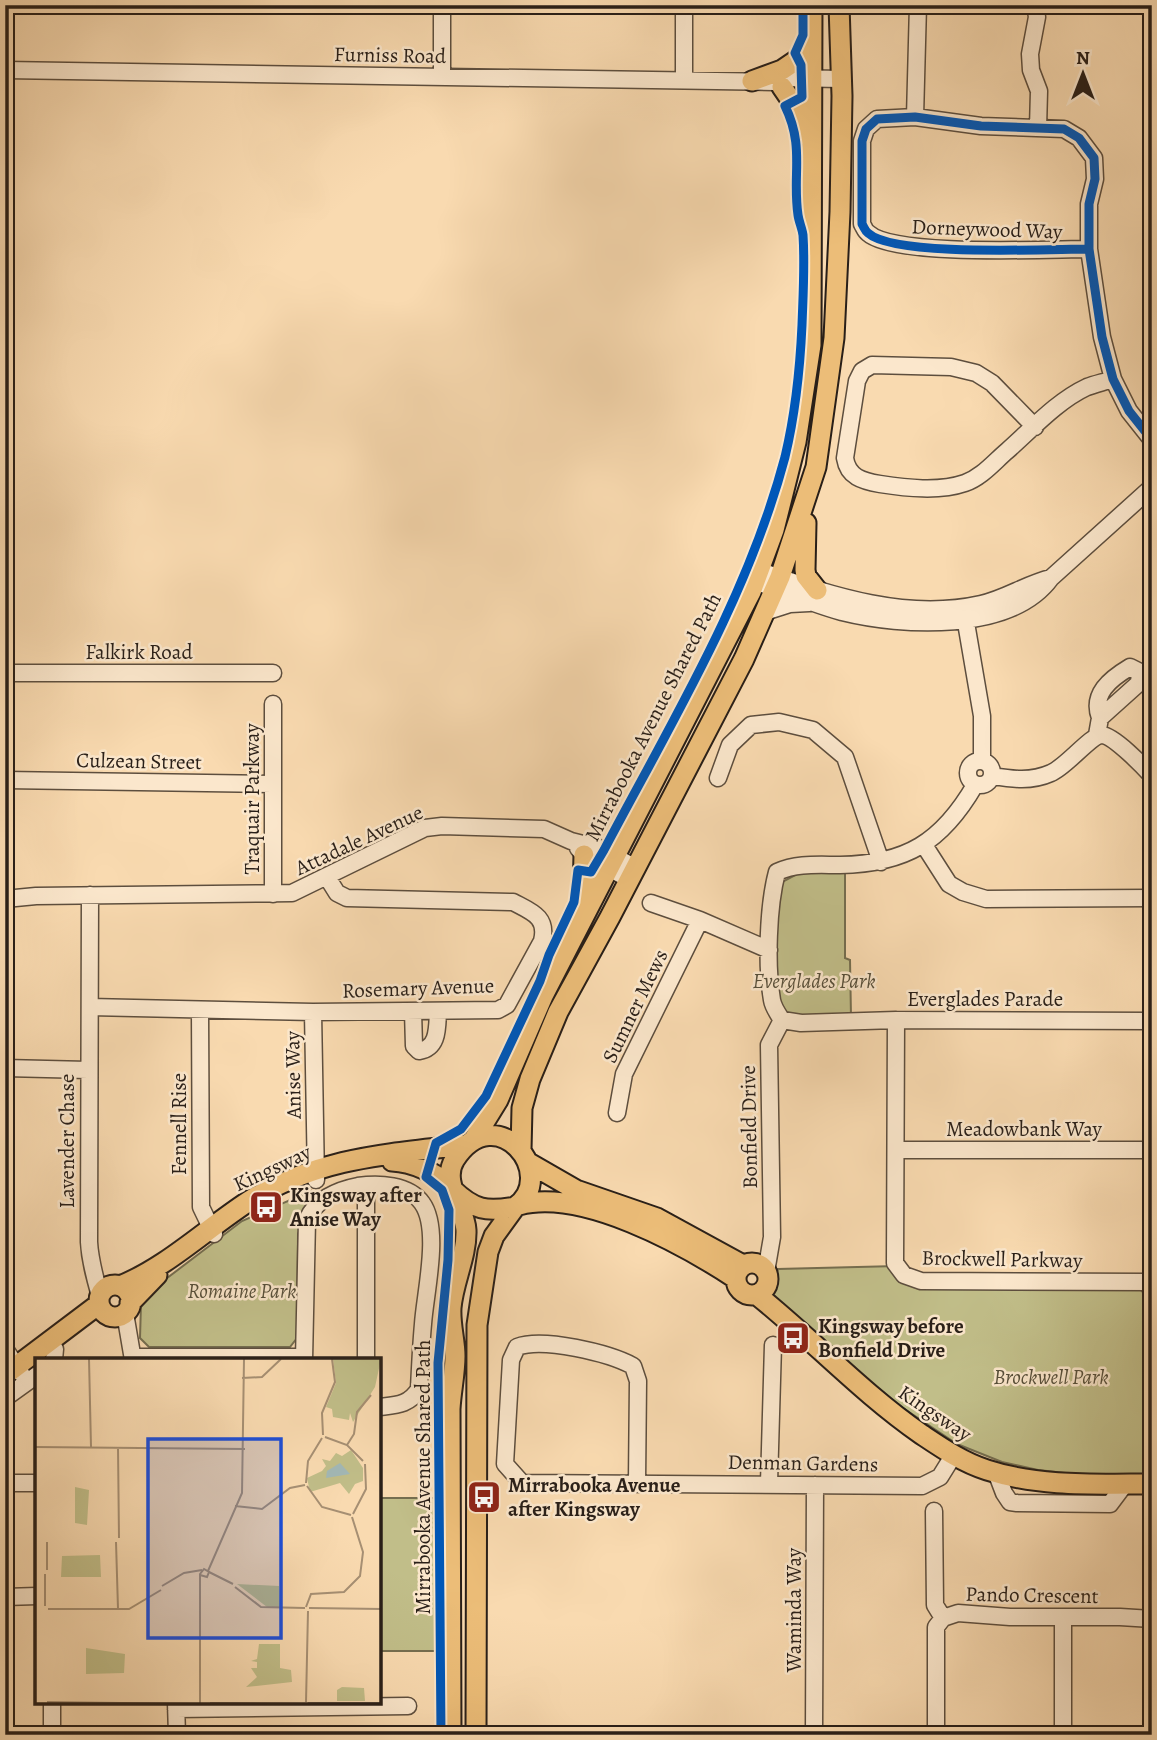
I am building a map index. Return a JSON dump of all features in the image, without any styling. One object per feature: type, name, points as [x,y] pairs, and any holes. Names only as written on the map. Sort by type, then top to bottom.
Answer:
[{"type":"main road","points":[[451,1735],[450,1409],[455,1359],[451,1311],[466,1231],[465,1221],[452,1188],[452,1164],[498,1100],[543,996],[757,576],[774,530],[796,442],[811,345],[812,5]]},
{"type":"main road","points":[[476,1735],[477,1325],[488,1252],[494,1236],[529,1189],[522,1108],[530,1079],[558,1012],[744,659],[777,583],[817,467],[834,338],[840,212],[839,5]]},
{"type":"main road","points":[[752,81],[782,70],[804,55],[812,35]]},
{"type":"main road","points":[[778,85],[797,109],[812,150]]},
{"type":"main road","points":[[808,494],[805,570],[816,596]]},
{"type":"main road","points":[[563,956],[583,890],[578,848]]},
{"type":"main road","points":[[469,1142],[486,1136],[499,1137],[511,1141],[525,1156]]},
{"type":"main road","name":"Kingsway","points":[[42,1358],[114,1302],[155,1276],[213,1230],[316,1175],[359,1158],[469,1142]]},
{"type":"main road","name":"Kingsway","points":[[525,1156],[576,1190],[657,1218],[754,1277],[779,1300],[792,1326],[892,1414],[953,1456],[996,1472],[1027,1479],[1075,1484],[1152,1484]]},
{"type":"main road","name":"Kingsway","points":[[316,1175],[395,1161],[406,1162],[428,1170],[452,1188]]},
{"type":"main road","points":[[452,1188],[466,1202],[482,1209],[517,1206]]},
{"type":"main road","name":"Kingsway","points":[[517,1206],[533,1201],[555,1202],[600,1212],[650,1230],[714,1264],[754,1277]]},
{"type":"main road","name":"Kingsway","points":[[42,1358],[114,1302]]},
{"type":"street","points":[[442,5],[442,77]]},
{"type":"street","points":[[684,5],[684,80]]},
{"type":"street","points":[[915,117],[918,5]]},
{"type":"street","points":[[1035,5],[1037,17],[1030,54],[1031,70],[1039,91],[1038,128]]},
{"type":"street","name":"Furniss Road","points":[[5,70],[752,81],[778,85],[841,83]]},
{"type":"street","name":"Dorneywood Way","points":[[1089,248],[924,248],[879,239],[866,232],[862,224],[862,141],[866,129],[877,119],[915,117],[981,126],[1064,130],[1079,138],[1094,158],[1095,179],[1089,204],[1089,248],[1102,337],[1112,379],[1129,411],[1152,440]]},
{"type":"street","points":[[1035,426],[992,383],[976,373],[951,367],[872,365],[862,371],[857,381],[846,465],[852,475],[879,484],[947,488],[963,484],[981,475],[1067,400],[1086,388],[1112,379]]},
{"type":"street","points":[[757,576],[816,596],[964,613],[1051,578],[1152,487]]},
{"type":"street","points":[[765,612],[816,596]]},
{"type":"street","points":[[964,613],[982,716],[982,761]]},
{"type":"street","name":"Falkirk Road","points":[[5,673],[273,673]]},
{"type":"street","name":"Traquair Parkway","points":[[273,704],[273,894]]},
{"type":"street","points":[[1097,735],[1100,718]]},
{"type":"street","points":[[718,778],[730,745],[751,725],[779,722],[813,730],[845,757],[881,862]]},
{"type":"street","points":[[992,776],[1019,780],[1044,776],[1063,766],[1097,735],[1105,735],[1152,776]]},
{"type":"street","points":[[782,1020],[772,1002],[769,950],[772,891],[776,872],[793,865],[881,862],[907,853],[925,845],[954,818],[975,785],[987,783],[992,776],[989,764],[974,762],[968,768],[967,775],[975,785]]},
{"type":"street","name":"Culzean Street","points":[[5,780],[272,784]]},
{"type":"street","name":"Attadale Avenue","points":[[5,899],[36,896],[292,893],[425,828],[442,826],[544,829],[632,873]]},
{"type":"street","points":[[925,845],[949,884],[963,892],[986,899],[1152,898]]},
{"type":"street","name":"Rosemary Avenue","points":[[90,1007],[313,1012],[498,1010],[507,1005],[542,941],[542,922],[533,912],[506,901],[348,898],[337,893],[327,877]]},
{"type":"street","name":"Attadale Avenue","points":[[5,890],[36,896]]},
{"type":"street","name":"Lavender Chase","points":[[90,895],[90,1260],[114,1302],[130,1340],[133,1358]]},
{"type":"street","points":[[651,903],[700,920],[769,950]]},
{"type":"street","name":"Sumner Mews","points":[[617,1113],[624,1074],[700,920]]},
{"type":"street","name":"Fennell Rise","points":[[200,1011],[201,1207],[213,1230]]},
{"type":"street","points":[[413,1011],[414,1046],[419,1051],[426,1050],[433,1044],[437,1032],[438,1011]]},
{"type":"street","name":"Anise Way","points":[[313,1012],[316,1175]]},
{"type":"street","name":"Everglades Parade","points":[[782,1020],[801,1023],[896,1020],[1152,1021]]},
{"type":"street","name":"Bonfield Drive","points":[[754,1277],[772,1237],[769,1045],[782,1020]]},
{"type":"street","name":"Brockwell Parkway","points":[[896,1020],[895,1263],[904,1275],[921,1281],[1151,1280]]},
{"type":"street","points":[[5,1068],[88,1070]]},
{"type":"street","name":"Meadowbank Way","points":[[896,1150],[1144,1150],[1152,1154]]},
{"type":"street","points":[[304,1358],[307,1220],[312,1207],[325,1198],[356,1186],[393,1186],[412,1193],[421,1201],[430,1222],[430,1254],[419,1389],[413,1399],[404,1404],[382,1407]]},
{"type":"street","points":[[366,1186],[366,1358]]},
{"type":"street","name":"Denman Gardens","points":[[637,1482],[638,1381],[633,1366],[621,1360],[552,1343],[528,1343],[517,1347],[510,1360],[505,1464],[522,1483],[922,1486],[940,1477],[953,1456]]},
{"type":"street","points":[[769,1483],[773,1345]]},
{"type":"street","points":[[5,1349],[30,1367]]},
{"type":"street","name":"Kingsway","points":[[5,1398],[30,1367]]},
{"type":"street","points":[[5,1483],[35,1483]]},
{"type":"street","name":"Waminda Way","points":[[814,1735],[815,1485]]},
{"type":"street","name":"Pando Crescent","points":[[934,1511],[934,1605],[943,1618]]},
{"type":"street","points":[[5,1597],[35,1596]]},
{"type":"street","name":"Pando Crescent","points":[[936,1735],[936,1627],[943,1618],[958,1613],[1010,1617],[1152,1619]]},
{"type":"street","points":[[1063,1618],[1063,1735]]},
{"type":"street","points":[[52,1705],[52,1735]]},
{"type":"street","points":[[177,1735],[176,1706],[408,1706]]},
{"type":"green space","name":"Everglades Park","points":[[799,873],[845,873],[845,958],[850,960],[851,1017],[786,1016],[777,1001],[774,950],[777,891],[782,882]]},
{"type":"green space","name":"Romaine Park","points":[[311,1191],[312,1202],[298,1234],[297,1338],[290,1347],[149,1347],[140,1338],[141,1304],[158,1285],[242,1221]]},
{"type":"green space","name":"Brockwell Park","points":[[897,1266],[904,1275],[1139,1288],[1152,1302],[1149,1476],[1038,1470],[1002,1462],[957,1444],[897,1404],[792,1326],[771,1290],[778,1269]]},
{"type":"green space","points":[[382,1498],[436,1498],[436,1651],[382,1651]]},
{"type":"cycle path","name":"Mirrabooka Avenue Shared Path","points":[[441,1735],[438,1363],[448,1260],[449,1210],[442,1190],[426,1177],[436,1143],[461,1129],[486,1096],[574,902],[578,870],[591,872],[681,707],[751,560],[769,509],[789,441],[801,342],[803,235],[798,218],[795,135],[785,106],[802,97],[801,65],[795,53],[803,35],[803,5]]},
{"type":"cycle path","points":[[1089,249],[939,249],[883,241],[868,233],[862,224],[862,141],[866,129],[877,119],[915,117],[981,126],[1064,129],[1079,138],[1094,158],[1095,179],[1089,204],[1089,249],[1102,337],[1113,379],[1129,411],[1152,440]]},
{"type":"place","name":"Kingsway after Anise Way","points":[[266,1207]]},
{"type":"place","name":"Kingsway before Bonfield Drive","points":[[793,1338]]},
{"type":"place","name":"Mirrabooka Avenue after Kingsway","points":[[484,1497]]}]
